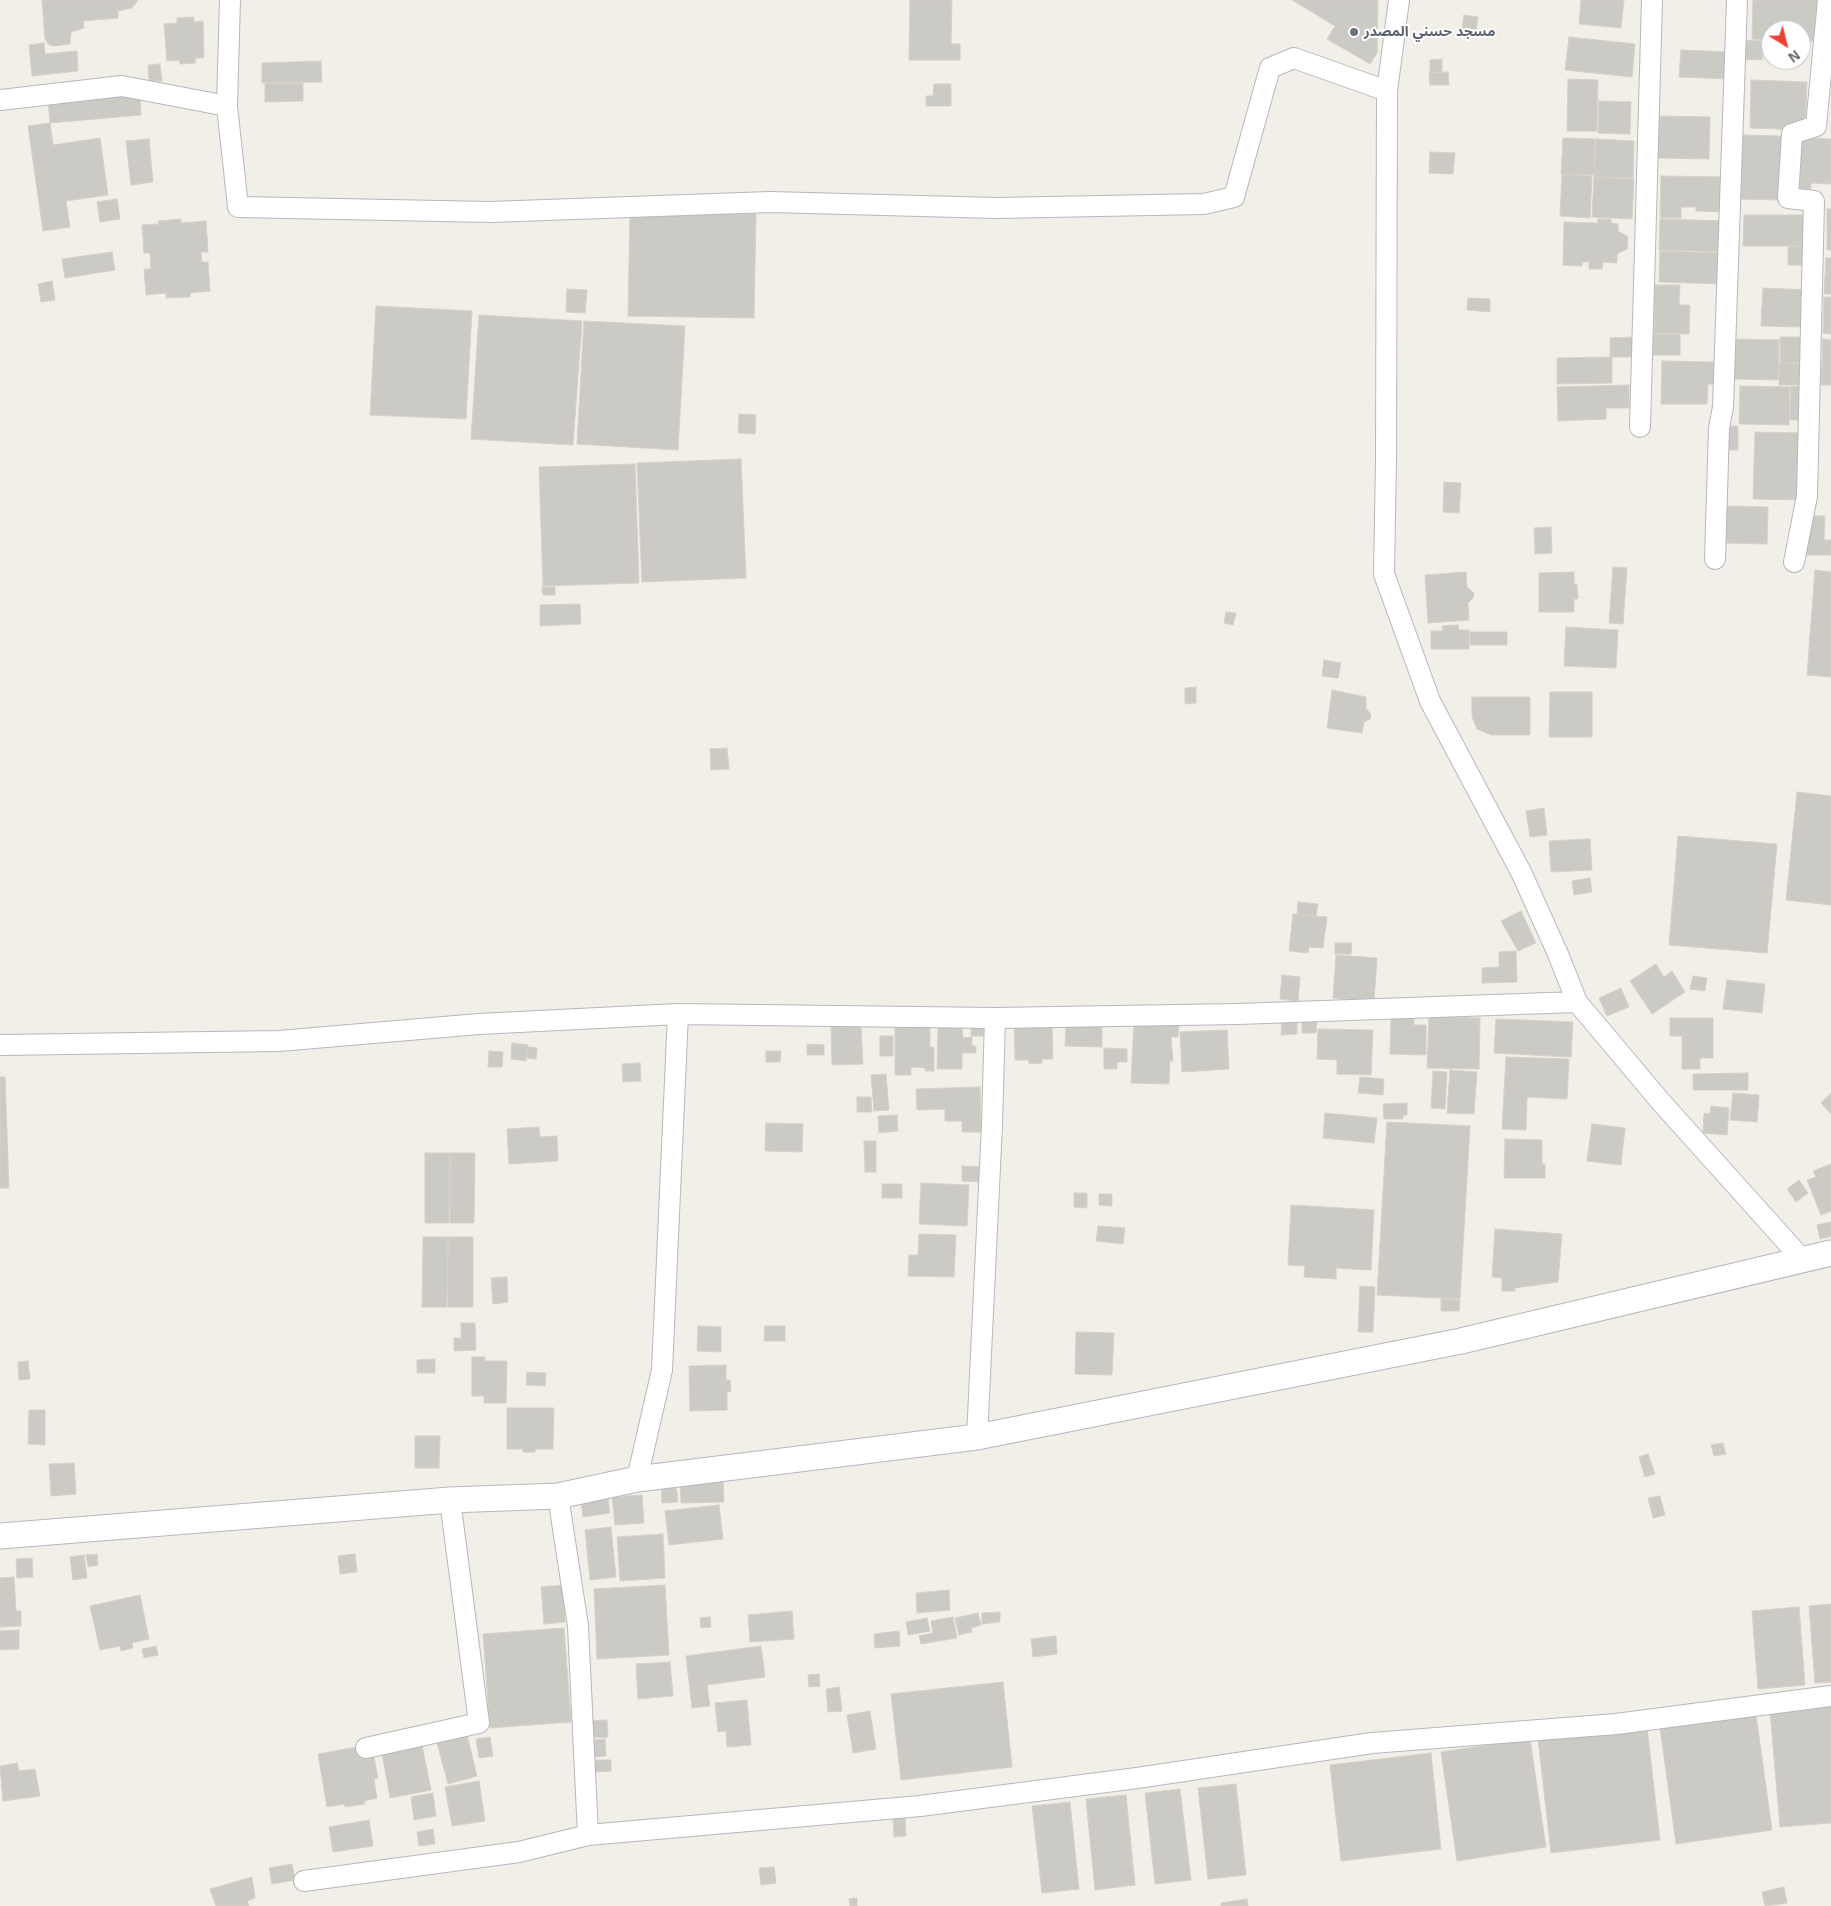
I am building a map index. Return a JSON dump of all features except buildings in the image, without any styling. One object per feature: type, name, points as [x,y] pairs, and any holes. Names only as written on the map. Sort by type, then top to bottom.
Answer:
[{"type":"street","points":[[230,0],[227,106],[238,207],[490,212],[770,202],[996,208],[1204,204],[1234,197],[1270,68],[1294,58],[1387,91]]},
{"type":"street","points":[[1399,0],[1387,91],[1384,574],[1430,701],[1522,874],[1577,1002],[1661,1102],[1802,1259]]},
{"type":"street","points":[[1640,427],[1652,0]]},
{"type":"street","points":[[1715,559],[1719,428],[1724,407],[1737,0]]},
{"type":"street","points":[[1794,562],[1807,496],[1822,201],[1788,198],[1792,134],[1816,126],[1828,0]]},
{"type":"street","points":[[0,100],[122,86],[227,106]]},
{"type":"street","points":[[0,1046],[279,1041],[479,1024],[678,1014],[995,1018],[1238,1014],[1577,1002]]},
{"type":"street","points":[[637,1479],[662,1370],[678,1014]]},
{"type":"street","points":[[977,1437],[992,1125],[995,1018]]},
{"type":"street","points":[[0,1536],[450,1500],[558,1496],[637,1479],[977,1437],[1461,1340],[1831,1253]]},
{"type":"street","points":[[558,1496],[578,1626],[588,1835]]},
{"type":"street","points":[[366,1748],[479,1723],[450,1500]]},
{"type":"street","points":[[304,1881],[519,1852],[588,1835],[920,1806],[1137,1778],[1372,1743],[1616,1724],[1831,1696]]},
{"type":"place","name":"مسجد حسني المصدر","points":[[1354,32]]}]
